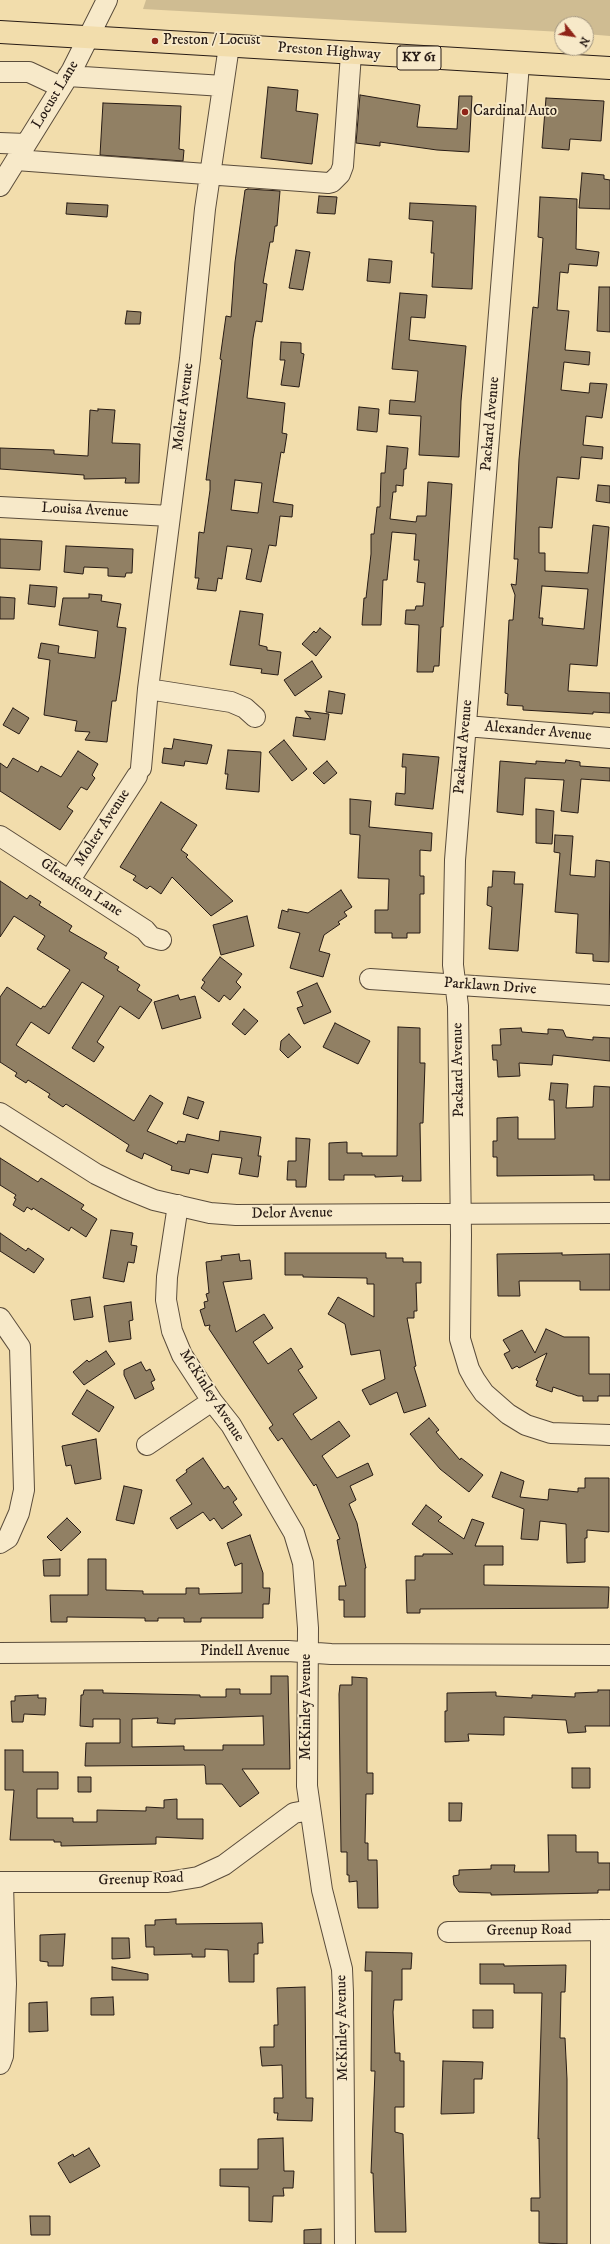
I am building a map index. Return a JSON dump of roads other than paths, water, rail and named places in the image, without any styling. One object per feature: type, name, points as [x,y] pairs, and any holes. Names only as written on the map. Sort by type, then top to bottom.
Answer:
[{"type":"main road","name":"Preston Highway","points":[[0,32],[519,64],[610,68]]},
{"type":"street","name":"Locust Lane","points":[[0,186],[65,82],[107,0]]},
{"type":"street","name":"Molter Avenue","points":[[69,881],[139,772],[210,174],[229,46]]},
{"type":"street","points":[[0,143],[21,152],[210,174],[328,183],[336,179],[343,166],[351,54]]},
{"type":"street","name":"Packard Avenue","points":[[519,64],[455,860],[453,965],[458,1006],[461,1213],[459,1325],[463,1354],[468,1369],[484,1393],[508,1414],[526,1425],[551,1432],[610,1435]]},
{"type":"street","points":[[0,72],[29,72],[65,82],[223,86]]},
{"type":"street","name":"Louisa Avenue","points":[[0,507],[170,516]]},
{"type":"street","points":[[148,689],[231,702],[245,708],[255,717]]},
{"type":"street","name":"Alexander Avenue","points":[[466,726],[610,738]]},
{"type":"street","name":"Glenafton Lane","points":[[0,836],[146,930],[151,937],[161,940]]},
{"type":"street","name":"Parklawn Drive","points":[[370,979],[610,995]]},
{"type":"street","name":"Delor Avenue","points":[[0,1113],[96,1174],[126,1189],[154,1200],[210,1213],[236,1215],[610,1213]]},
{"type":"street","name":"McKinley Avenue","points":[[178,1205],[167,1277],[168,1314],[172,1331],[182,1355],[212,1401],[231,1425],[294,1533],[303,1563],[308,1652],[307,1786],[322,1890],[342,1969],[345,2244]]},
{"type":"street","points":[[0,1318],[20,1347],[24,1490],[19,1513],[8,1538],[0,1543]]},
{"type":"street","points":[[147,1445],[212,1401]]},
{"type":"street","name":"Pindell Avenue","points":[[0,1653],[308,1652],[339,1654],[610,1655]]},
{"type":"street","name":"Greenup Road","points":[[2,1882],[168,1882],[198,1877],[224,1865],[294,1813],[310,1810]]},
{"type":"street","points":[[0,2064],[3,2056],[6,1984],[2,1924],[2,1882]]},
{"type":"street","points":[[601,2244],[606,2191],[606,1930]]},
{"type":"street","name":"Greenup Road","points":[[448,1932],[606,1930]]},
{"type":"place","name":"Preston / Locust","points":[[155,41]]},
{"type":"place","name":"Cardinal Auto","points":[[465,112]]}]
